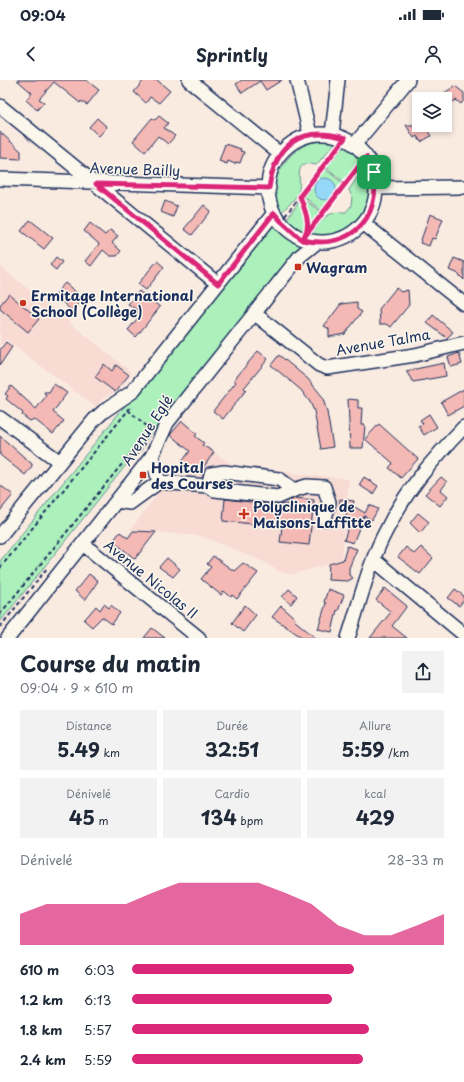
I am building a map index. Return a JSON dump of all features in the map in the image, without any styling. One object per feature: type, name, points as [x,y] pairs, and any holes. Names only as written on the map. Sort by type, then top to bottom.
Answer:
[{"type":"street","points":[[189,80],[280,154]]},
{"type":"street","points":[[297,80],[310,134]]},
{"type":"street","points":[[332,134],[338,80]]},
{"type":"street","points":[[350,141],[408,80]]},
{"type":"street","points":[[0,106],[218,284]]},
{"type":"street","points":[[310,134],[332,134],[350,141],[366,157],[374,172],[376,188],[373,206],[364,223],[350,234],[334,241],[316,243],[277,217],[269,188],[271,171],[280,154],[293,141],[310,134]]},
{"type":"street","name":"Avenue Bailly","points":[[0,179],[96,184],[269,188]]},
{"type":"street","points":[[376,188],[464,187]]},
{"type":"street","points":[[0,536],[94,420],[104,411],[132,392],[218,284],[277,217]]},
{"type":"street","points":[[364,223],[464,304]]},
{"type":"street","name":"Avenue Eglé","points":[[8,638],[152,456],[167,423],[300,256],[316,243]]},
{"type":"street","name":"Avenue Talma","points":[[254,313],[319,364],[327,368],[415,355],[464,343]]},
{"type":"street","points":[[0,418],[60,462]]},
{"type":"street","points":[[348,638],[386,529],[408,492],[435,457],[464,427]]},
{"type":"street","points":[[152,456],[159,482]]},
{"type":"street","points":[[208,486],[211,474],[224,472],[280,479],[294,490]]},
{"type":"street","points":[[117,501],[130,503],[159,482],[208,486],[215,490],[278,497],[307,486],[324,487],[329,502],[325,519]]},
{"type":"street","name":"Avenue Nicolas II","points":[[83,544],[199,638]]},
{"type":"street","points":[[374,560],[462,634]]},
{"type":"path","points":[[277,217],[300,196],[350,141]]},
{"type":"path","points":[[305,236],[366,157]]},
{"type":"path","points":[[300,196],[308,220],[305,236]]},
{"type":"path","points":[[0,614],[150,428],[126,407]]},
{"type":"path","points":[[135,457],[144,445],[142,438]]},
{"type":"path","points":[[0,627],[49,566]]},
{"type":"shaded area","name":"Ermitage International School (Collège)","points":[[0,266],[131,372],[115,392],[103,398],[96,407],[6,340],[0,347]]},
{"type":"shaded area","name":"Polyclinique de Maisons-Laffitte","points":[[214,452],[236,467],[349,479],[342,560],[291,575],[280,572],[266,563],[201,536],[130,530],[181,463],[201,471]]},
{"type":"green space","points":[[327,139],[337,141],[316,165],[303,165],[300,172],[297,196],[281,213],[274,203],[273,195],[279,172],[283,165],[294,152],[301,147],[309,143]]},
{"type":"green space","points":[[344,146],[354,151],[363,160],[345,183],[326,167]]},
{"type":"green space","points":[[366,163],[371,185],[371,198],[362,215],[349,227],[338,234],[310,236],[328,215],[346,212],[351,206],[352,197],[349,190]]},
{"type":"green space","points":[[324,168],[344,184],[322,211],[303,196]]},
{"type":"green space","points":[[302,198],[321,212],[304,234],[286,220]]},
{"type":"green space","points":[[272,223],[302,246],[0,622],[0,561]]},
{"type":"water","points":[[325,178],[333,181],[336,189],[333,197],[325,200],[317,197],[314,189],[317,181]]},
{"type":"building","points":[[17,80],[86,80],[99,90],[87,105],[81,101],[80,103],[54,82],[39,99],[44,102],[37,110],[26,100],[32,93]]},
{"type":"building","points":[[144,80],[157,80],[170,91],[159,103],[150,97],[146,103],[134,92]]},
{"type":"building","points":[[242,80],[282,80],[266,90],[260,81],[242,93],[236,84]]},
{"type":"building","points":[[455,86],[464,93],[464,100],[461,104],[456,100],[452,103],[452,92],[446,92]]},
{"type":"building","points":[[159,116],[168,123],[164,128],[175,136],[168,144],[158,136],[145,152],[133,141],[152,118],[155,120]]},
{"type":"building","points":[[97,118],[107,127],[99,136],[89,127]]},
{"type":"building","points":[[406,125],[412,125],[412,132],[428,132],[431,136],[421,142],[417,136],[414,138]]},
{"type":"building","points":[[0,132],[21,151],[21,159],[0,158]]},
{"type":"building","points":[[225,144],[241,149],[240,151],[244,152],[240,163],[236,162],[235,164],[228,161],[227,164],[219,161]]},
{"type":"building","points":[[165,201],[177,206],[173,217],[161,212]]},
{"type":"building","points":[[204,205],[211,211],[192,235],[184,229]]},
{"type":"building","points":[[430,214],[443,219],[435,239],[432,238],[429,246],[420,243]]},
{"type":"building","points":[[30,220],[53,238],[44,249],[21,231]]},
{"type":"building","points":[[90,223],[105,235],[110,230],[118,236],[112,243],[121,251],[117,256],[110,256],[103,250],[91,266],[85,261],[99,244],[84,231]]},
{"type":"building","points":[[56,257],[62,262],[56,270],[50,265]]},
{"type":"building","points":[[454,258],[464,262],[464,280],[457,273],[449,270]]},
{"type":"building","points":[[157,261],[164,267],[146,290],[138,284]]},
{"type":"building","points":[[65,283],[83,298],[72,311],[59,299],[61,297],[56,293]]},
{"type":"building","points":[[396,288],[401,292],[408,290],[409,305],[391,327],[387,324],[380,324],[379,309]]},
{"type":"building","points":[[139,291],[160,307],[136,337],[128,330],[137,319],[137,310],[128,304]]},
{"type":"building","points":[[9,294],[39,319],[28,332],[0,309],[0,305]]},
{"type":"building","points":[[357,302],[357,309],[362,312],[345,334],[329,337],[329,329],[324,326],[341,304]]},
{"type":"building","points":[[433,315],[453,332],[447,338],[427,323]]},
{"type":"building","points":[[6,342],[12,347],[0,365],[0,350]]},
{"type":"building","points":[[258,351],[268,359],[244,388],[246,390],[223,419],[213,411],[236,382],[234,380]]},
{"type":"building","points":[[459,353],[462,364],[451,367],[448,357]]},
{"type":"building","points":[[279,355],[308,379],[322,396],[327,412],[333,447],[321,449],[314,411],[310,402],[301,390],[271,365]]},
{"type":"building","points":[[444,363],[446,376],[413,382],[406,371]]},
{"type":"building","points":[[104,364],[112,371],[116,365],[129,375],[115,392],[95,377]]},
{"type":"building","points":[[54,384],[67,393],[53,412],[64,421],[53,434],[34,419],[30,421],[6,399],[8,396],[5,394],[11,386],[36,409],[46,396],[44,392],[49,392]]},
{"type":"building","points":[[464,389],[464,406],[448,415],[441,402]]},
{"type":"building","points":[[348,399],[358,400],[358,408],[362,408],[361,425],[365,425],[363,448],[350,448]]},
{"type":"building","points":[[429,414],[437,427],[424,435],[418,426],[423,424],[420,420]]},
{"type":"building","points":[[182,421],[197,434],[195,436],[204,443],[202,445],[214,452],[201,471],[181,463],[190,451],[170,435]]},
{"type":"building","points":[[379,424],[418,459],[401,478],[389,468],[393,463],[365,439]]},
{"type":"building","points":[[0,436],[32,464],[25,475],[0,455]]},
{"type":"building","points":[[364,477],[378,486],[373,494],[359,485]]},
{"type":"building","points":[[441,477],[447,482],[441,490],[448,496],[440,506],[425,494]]},
{"type":"building","points":[[0,485],[13,495],[0,511]]},
{"type":"building","points":[[296,498],[314,500],[309,545],[280,542],[282,527],[223,521],[225,499],[277,505],[290,504],[291,500]]},
{"type":"building","points":[[340,499],[354,501],[353,506],[365,513],[369,505],[378,509],[372,520],[364,516],[353,543],[344,540],[351,519],[346,517],[347,508],[339,507]]},
{"type":"building","points":[[418,513],[429,522],[420,533],[410,523]]},
{"type":"building","points":[[133,531],[156,532],[135,559],[113,541],[120,532],[128,538]]},
{"type":"building","points":[[347,546],[357,549],[349,568],[349,575],[353,578],[348,581],[328,580],[329,564],[343,560]]},
{"type":"building","points":[[406,547],[414,554],[421,547],[433,558],[420,574],[398,557]]},
{"type":"building","points":[[213,556],[234,571],[243,563],[258,573],[237,599],[232,595],[231,597],[224,591],[221,595],[201,579],[211,567],[207,564]]},
{"type":"building","points":[[167,558],[180,569],[173,577],[159,567]]},
{"type":"building","points":[[89,574],[98,581],[85,600],[75,591]]},
{"type":"building","points":[[385,588],[407,606],[392,626],[407,638],[370,638],[391,612],[376,600]]},
{"type":"building","points":[[289,589],[297,596],[291,604],[282,597]]},
{"type":"building","points":[[328,589],[344,595],[338,611],[337,610],[332,632],[318,629],[326,603],[324,602]]},
{"type":"building","points":[[455,589],[464,596],[464,600],[459,606],[448,598]]},
{"type":"building","points":[[104,604],[109,608],[111,605],[120,613],[112,624],[102,617],[92,627],[84,620],[96,606],[100,610]]},
{"type":"building","points":[[245,605],[256,615],[243,632],[232,623]]},
{"type":"building","points":[[281,606],[295,618],[294,620],[316,638],[303,638],[272,617]]},
{"type":"building","points":[[152,628],[165,638],[144,638]]},
{"type":"place","name":"Wagram","points":[[298,267]]},
{"type":"place","name":"Ermitage International School (Collège)","points":[[23,303]]},
{"type":"place","name":"Hopital des Courses","points":[[143,475]]},
{"type":"place","name":"Polyclinique de Maisons-Laffitte","points":[[244,514]]},
{"type":"route","points":[[374,172],[366,157],[302,240],[274,213],[218,284],[96,184],[269,188],[271,171],[280,154],[293,141],[310,134],[332,134],[345,138],[300,196],[308,220],[308,232],[302,240],[316,243],[334,241],[350,234],[364,223],[373,206],[376,188],[374,172]]}]
